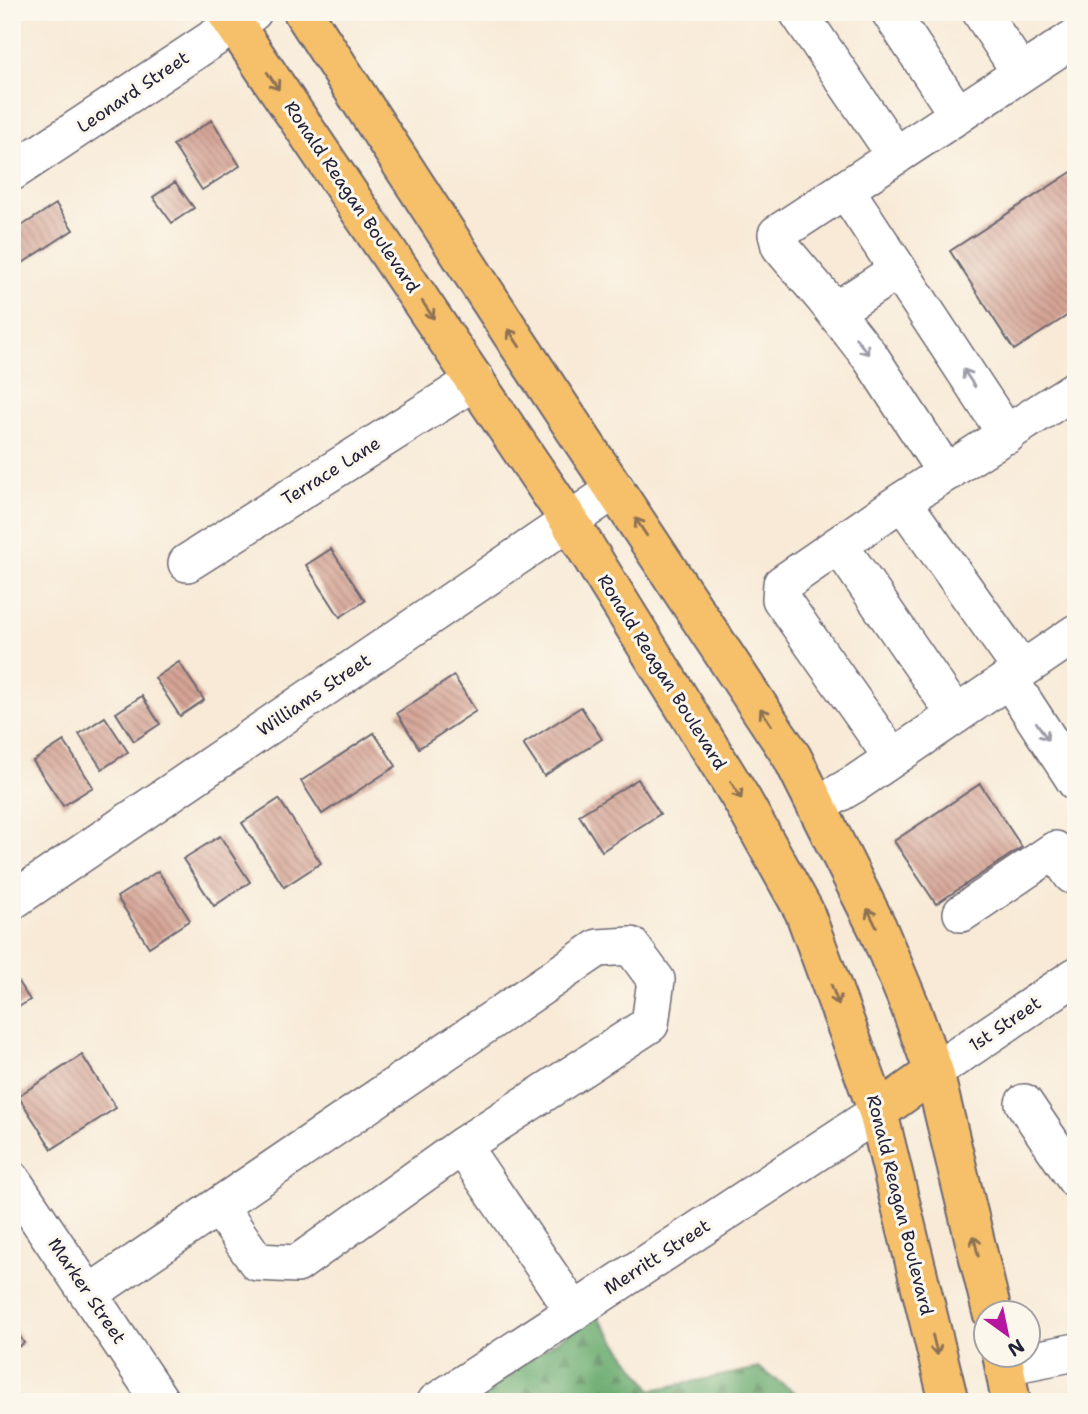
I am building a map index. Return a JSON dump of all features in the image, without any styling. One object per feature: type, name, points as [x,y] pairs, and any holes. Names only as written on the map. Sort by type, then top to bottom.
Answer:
[{"type":"main road","points":[[303,12],[792,757],[877,927],[934,1072],[989,1298]]},
{"type":"main road","name":"Ronald Reagan Boulevard","points":[[238,16],[570,522],[742,800],[804,911],[878,1112],[949,1402]]},
{"type":"main road","points":[[878,1112],[934,1072]]},
{"type":"street","points":[[798,12],[896,156]]},
{"type":"street","points":[[890,12],[958,115]]},
{"type":"street","points":[[981,12],[1021,74]]},
{"type":"street","name":"Leonard Street","points":[[12,172],[238,16]]},
{"type":"street","points":[[950,471],[940,464],[872,358],[780,246],[777,234],[1076,37]]},
{"type":"street","points":[[845,189],[1007,435]]},
{"type":"street","points":[[835,311],[898,270]]},
{"type":"street","name":"Terrace Lane","points":[[187,563],[476,380]]},
{"type":"street","points":[[893,758],[781,599],[782,584],[902,501],[1076,389]]},
{"type":"street","name":"Williams Street","points":[[12,901],[616,489]]},
{"type":"street","points":[[902,501],[1015,675],[1076,782]]},
{"type":"street","points":[[839,545],[956,715]]},
{"type":"street","points":[[817,806],[1015,675],[1071,647]]},
{"type":"street","points":[[962,913],[1055,850],[1074,876]]},
{"type":"street","points":[[89,1294],[598,948],[631,946],[656,980],[650,1024],[462,1146],[297,1264],[257,1262],[219,1207]]},
{"type":"street","name":"1st Street","points":[[934,1072],[1076,976]]},
{"type":"street","points":[[1024,1103],[1076,1180]]},
{"type":"street","name":"Merritt Street","points":[[436,1402],[878,1112]]},
{"type":"street","points":[[462,1146],[574,1311]]},
{"type":"street","name":"Marker Street","points":[[12,1180],[161,1402]]},
{"type":"street","points":[[1006,1374],[1076,1352]]},
{"type":"green space","points":[[596,1315],[652,1390],[759,1368],[809,1402],[464,1402]]},
{"type":"building","points":[[212,120],[240,166],[202,190],[173,145]]},
{"type":"building","points":[[1076,169],[1076,310],[1014,350],[950,251]]},
{"type":"building","points":[[175,182],[194,208],[172,223],[153,197]]},
{"type":"building","points":[[56,204],[73,230],[12,270],[12,232]]},
{"type":"building","points":[[331,549],[365,601],[340,617],[306,565]]},
{"type":"building","points":[[179,662],[204,700],[180,716],[155,678]]},
{"type":"building","points":[[454,676],[476,711],[419,748],[397,713]]},
{"type":"building","points":[[142,696],[160,724],[134,741],[116,713]]},
{"type":"building","points":[[581,707],[602,739],[544,776],[523,744]]},
{"type":"building","points":[[105,717],[128,752],[102,769],[79,734]]},
{"type":"building","points":[[374,733],[396,766],[322,814],[301,781]]},
{"type":"building","points":[[64,741],[93,787],[63,806],[33,761]]},
{"type":"building","points":[[638,779],[660,814],[602,851],[579,815]]},
{"type":"building","points":[[980,784],[1022,847],[936,904],[894,841]]},
{"type":"building","points":[[279,799],[321,863],[284,887],[242,823]]},
{"type":"building","points":[[220,836],[250,882],[214,906],[183,859]]},
{"type":"building","points":[[158,871],[190,920],[149,947],[117,897]]},
{"type":"building","points":[[12,973],[30,1000],[12,1011]]},
{"type":"building","points":[[82,1055],[116,1108],[52,1149],[18,1096]]},
{"type":"building","points":[[12,1324],[24,1343],[12,1351]]}]
